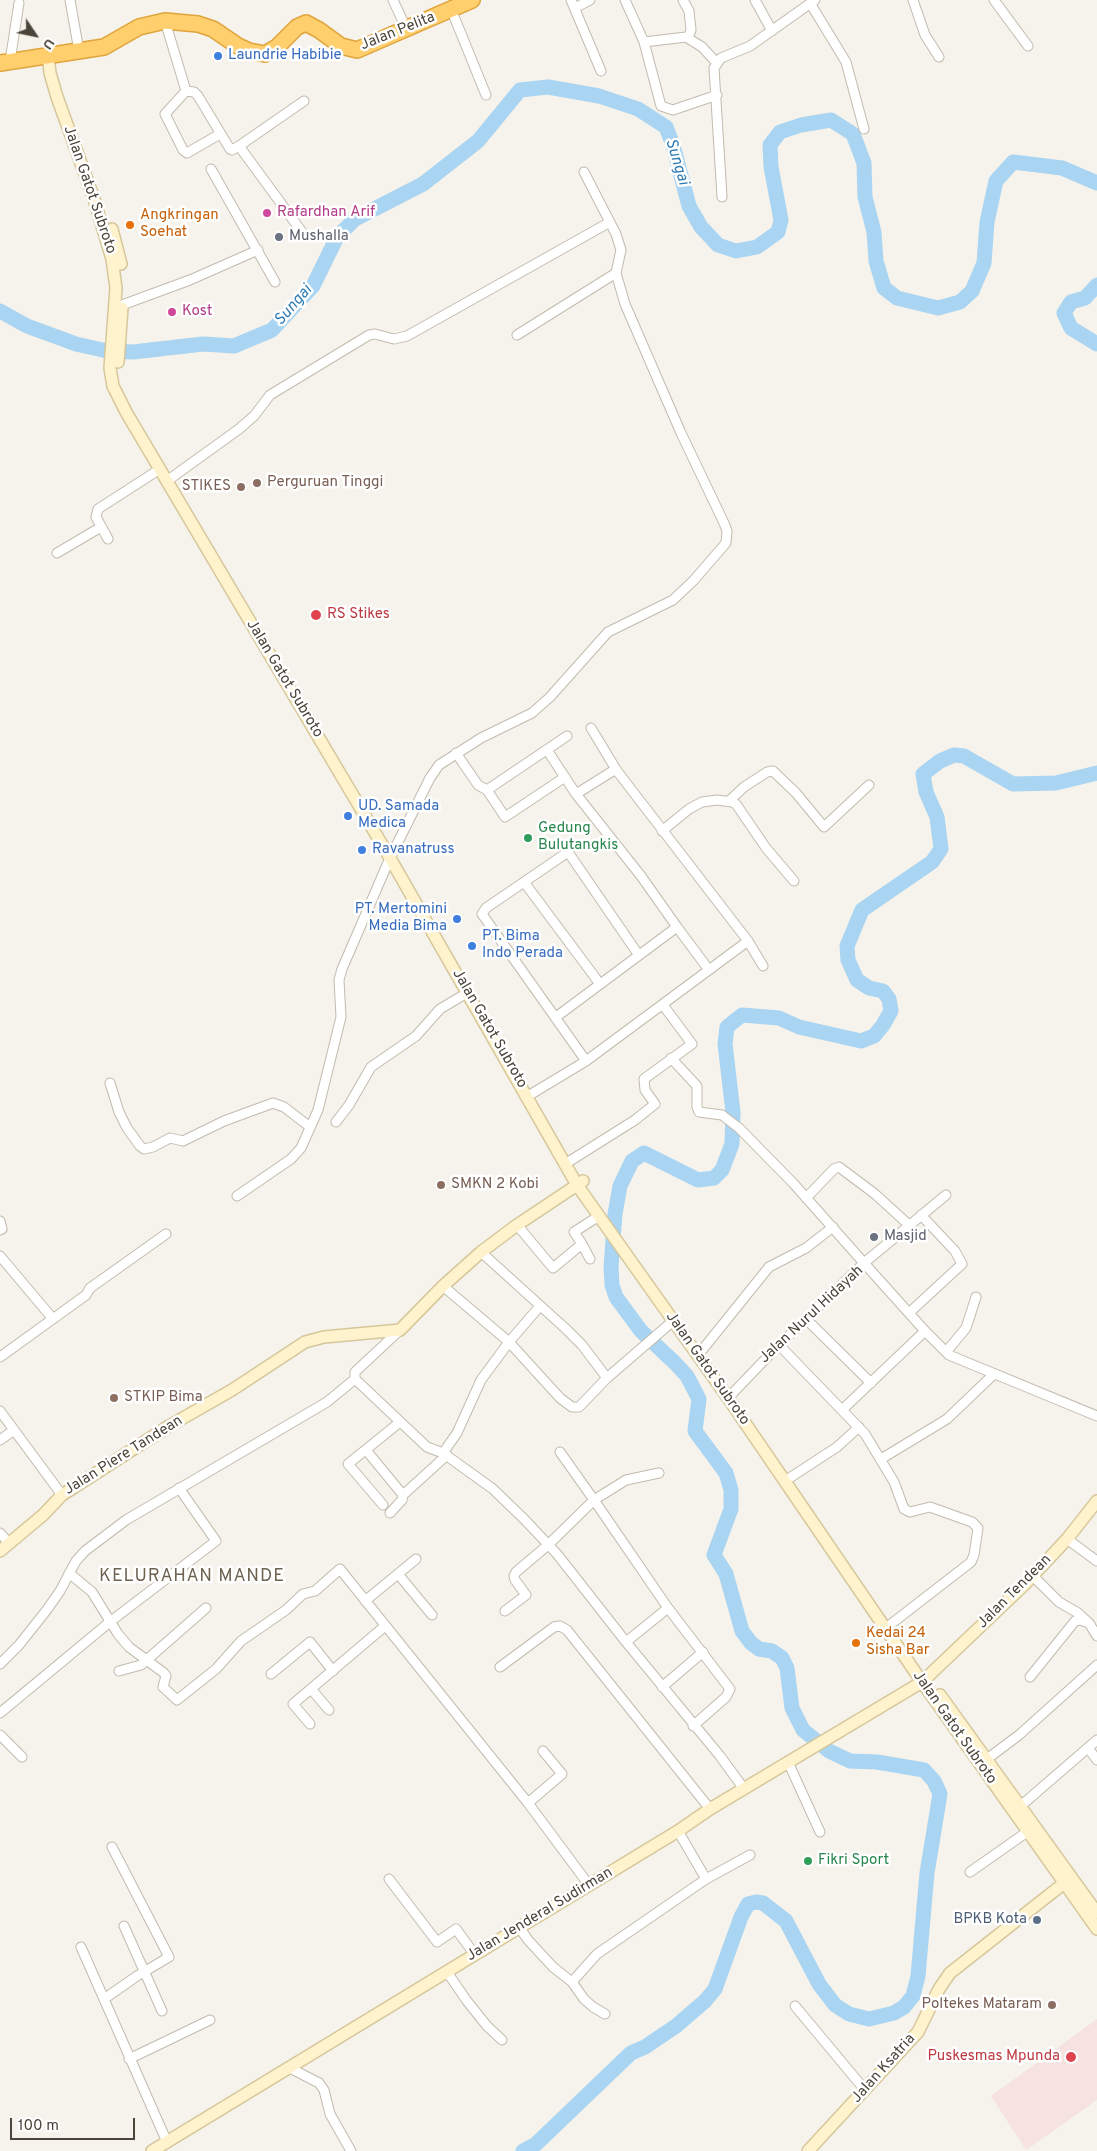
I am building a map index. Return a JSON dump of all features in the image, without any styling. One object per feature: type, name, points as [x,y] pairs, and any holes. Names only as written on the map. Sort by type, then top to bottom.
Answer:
[{"type":"highway","name":"Jalan Pelita","points":[[5,62],[104,47],[139,27],[165,21],[198,24],[212,29],[249,51],[265,54],[276,48],[302,24],[306,23],[320,30],[342,46],[357,50],[472,0]]},
{"type":"street","points":[[70,0],[79,51]]},
{"type":"street","points":[[393,0],[406,28]]},
{"type":"street","points":[[590,0],[573,4],[601,71]]},
{"type":"street","points":[[626,0],[644,42],[661,106],[672,110],[717,95]]},
{"type":"street","points":[[683,0],[689,11],[691,30],[688,38]]},
{"type":"street","points":[[755,0],[772,31]]},
{"type":"street","points":[[913,0],[925,35],[939,57]]},
{"type":"street","points":[[994,0],[1028,46]]},
{"type":"street","points":[[722,197],[714,68],[721,58],[750,46],[812,2],[846,62],[864,129]]},
{"type":"street","points":[[5,62],[18,3]]},
{"type":"street","points":[[451,9],[486,95]]},
{"type":"street","points":[[165,21],[186,91]]},
{"type":"street","points":[[644,42],[688,38],[702,47],[717,63]]},
{"type":"street","name":"Jalan Gatot Subroto","points":[[50,54],[50,72],[57,97],[118,249],[122,269],[122,305],[116,331]]},
{"type":"street","points":[[186,91],[194,92],[198,96],[220,134],[232,150],[304,101]]},
{"type":"street","points":[[186,91],[165,114],[183,150],[188,153],[220,134]]},
{"type":"street","points":[[239,146],[302,232]]},
{"type":"street","points":[[211,169],[275,282]]},
{"type":"street","points":[[237,1196],[297,1154],[318,1110],[341,1017],[340,980],[342,969],[391,854],[430,778],[439,765],[456,753],[532,713],[550,697],[608,632],[673,600],[694,580],[726,543],[727,531],[724,522],[677,424],[625,304],[616,273],[621,250],[616,234],[584,172]]},
{"type":"street","name":"Jalan Gatot Subroto","points":[[96,198],[115,274],[116,331],[114,386],[120,401],[391,854],[468,993],[530,1095]]},
{"type":"street","points":[[171,478],[239,429],[254,416],[270,395],[369,335],[375,334],[394,339],[407,336],[610,222]]},
{"type":"street","points":[[122,305],[190,280],[258,250]]},
{"type":"street","points":[[517,335],[616,273]]},
{"type":"street","name":"Jalan Gatot Subroto","points":[[114,367],[124,395],[171,478],[391,854],[580,1183],[602,1217],[703,1350],[730,1395],[925,1680],[1017,1810],[1094,1912],[1097,1929]]},
{"type":"street","points":[[108,539],[96,517],[98,509],[160,469]]},
{"type":"street","points":[[57,553],[101,527]]},
{"type":"street","points":[[591,728],[616,768],[748,942],[763,966]]},
{"type":"street","points":[[487,790],[567,736]]},
{"type":"street","points":[[547,750],[576,794],[641,876],[709,970]]},
{"type":"street","points":[[456,753],[478,785],[487,790],[505,817],[565,777]]},
{"type":"street","points":[[576,794],[616,768]]},
{"type":"street","points":[[729,801],[744,787],[767,772],[773,771],[796,793],[824,827],[869,785]]},
{"type":"street","points":[[662,830],[689,809],[702,802],[729,801],[736,804],[766,848],[794,881]]},
{"type":"street","points":[[586,1061],[482,914],[486,908],[568,852],[638,954]]},
{"type":"street","points":[[524,882],[600,984]]},
{"type":"street","points":[[556,1017],[638,954],[678,927]]},
{"type":"street","points":[[530,1095],[586,1061],[748,942]]},
{"type":"street","points":[[336,1122],[349,1105],[371,1068],[416,1036],[440,1009],[468,993]]},
{"type":"street","points":[[568,1162],[652,1108],[655,1102],[645,1090],[644,1079],[692,1044],[663,1005]]},
{"type":"street","points":[[671,1058],[697,1086],[697,1107],[700,1112],[722,1115],[763,1151],[864,1263],[946,1195]]},
{"type":"street","points":[[110,1083],[126,1128],[140,1146],[146,1149],[170,1138],[183,1141],[224,1121],[273,1103],[284,1107],[310,1127]]},
{"type":"street","points":[[806,1198],[834,1169],[840,1167],[875,1194],[909,1225]]},
{"type":"street","points":[[580,1183],[517,1225],[481,1252],[443,1286],[355,1372],[355,1379],[426,1447],[445,1454],[493,1489],[516,1511],[548,1545],[693,1726],[720,1756],[744,1789]]},
{"type":"street","points":[[910,1312],[962,1264],[954,1251],[921,1215]]},
{"type":"street","points":[[590,1258],[574,1232],[602,1217]]},
{"type":"street","points":[[0,1221],[2,1229],[0,1230]]},
{"type":"street","points":[[517,1225],[553,1268],[582,1244]]},
{"type":"street","points":[[703,1350],[769,1267],[806,1248],[833,1227]]},
{"type":"street","points":[[0,1357],[86,1295],[90,1288],[166,1234]]},
{"type":"street","name":"Jalan Gatot Subroto","points":[[616,1236],[670,1324],[730,1395],[791,1477],[814,1517],[891,1624],[925,1680]]},
{"type":"street","points":[[481,1252],[582,1345],[607,1378]]},
{"type":"street","points":[[0,1256],[52,1319]]},
{"type":"street","name":"Jalan Nurul Hidayah","points":[[730,1395],[864,1263],[946,1352],[994,1374],[1097,1416]]},
{"type":"street","points":[[443,1286],[509,1342],[560,1398],[572,1407],[579,1407],[607,1378],[670,1324]]},
{"type":"street","points":[[946,1352],[966,1328],[976,1297]]},
{"type":"street","points":[[390,1512],[402,1500],[403,1495],[445,1454],[482,1380],[509,1342],[540,1306]]},
{"type":"street","points":[[806,1319],[871,1383]]},
{"type":"street","name":"Jalan Piere Tandean","points":[[4,1547],[44,1515],[62,1495],[169,1426],[232,1390],[305,1342],[324,1337],[400,1330]]},
{"type":"street","points":[[842,1410],[925,1331]]},
{"type":"street","points":[[779,1345],[860,1427],[894,1482],[904,1509],[910,1512],[930,1507],[972,1522],[978,1530],[971,1562],[891,1624]]},
{"type":"street","points":[[881,1460],[947,1420],[994,1374]]},
{"type":"street","points":[[0,1664],[19,1645],[46,1611],[85,1551],[126,1520],[327,1402],[355,1379]]},
{"type":"street","points":[[0,1411],[62,1495]]},
{"type":"street","points":[[383,1506],[348,1464],[400,1422]]},
{"type":"street","points":[[791,1477],[837,1447],[860,1427]]},
{"type":"street","points":[[0,1440],[14,1430]]},
{"type":"street","points":[[366,1450],[403,1495]]},
{"type":"street","points":[[560,1452],[668,1608],[703,1652],[730,1691],[722,1701],[693,1726]]},
{"type":"street","points":[[505,1611],[526,1595],[514,1576],[594,1500],[626,1480],[659,1472]]},
{"type":"street","points":[[0,1713],[112,1621],[216,1541],[179,1488]]},
{"type":"street","name":"Jalan Tendean","points":[[925,1680],[1033,1576],[1067,1539],[1097,1501]]},
{"type":"street","points":[[0,1533],[4,1547]]},
{"type":"street","points":[[1067,1539],[1097,1561]]},
{"type":"street","points":[[365,1601],[416,1559]]},
{"type":"street","points":[[69,1573],[92,1592],[112,1621],[118,1634],[129,1647],[164,1673],[166,1676],[163,1686],[178,1700],[204,1676],[216,1669],[241,1641],[280,1614],[303,1594],[315,1590],[340,1569],[528,1803],[589,1885]]},
{"type":"street","points":[[398,1574],[432,1615]]},
{"type":"street","points":[[1033,1576],[1059,1602],[1078,1613],[1089,1623],[1097,1636]]},
{"type":"street","points":[[119,1671],[138,1667],[206,1608]]},
{"type":"street","points":[[626,1642],[668,1608]]},
{"type":"street","points":[[1030,1676],[1076,1622],[1080,1620],[1089,1623]]},
{"type":"street","points":[[310,1724],[293,1704],[385,1626]]},
{"type":"street","points":[[500,1667],[554,1627],[560,1626],[567,1630],[710,1809]]},
{"type":"street","points":[[271,1674],[310,1642],[333,1671]]},
{"type":"street","points":[[662,1687],[703,1652]]},
{"type":"street","points":[[984,1762],[1019,1735],[1097,1665]]},
{"type":"street","name":"Jalan Jenderal Sudirman","points":[[152,2151],[678,1831],[710,1809],[925,1680]]},
{"type":"street","points":[[311,1689],[329,1710]]},
{"type":"street","points":[[0,1735],[22,1758]]},
{"type":"street","points":[[1017,1810],[1097,1740]]},
{"type":"street","points":[[1088,1748],[1097,1760]]},
{"type":"street","points":[[528,1803],[562,1774],[543,1751]]},
{"type":"street","points":[[788,1762],[820,1832]]},
{"type":"street","name":"Jalan Gatot Subroto","points":[[1017,1810],[1027,1832],[1063,1884],[1094,1912]]},
{"type":"street","points":[[678,1831],[706,1879]]},
{"type":"street","points":[[970,1872],[1027,1832]]},
{"type":"street","points":[[104,1999],[145,1972],[168,1960],[169,1955],[112,1847]]},
{"type":"street","points":[[572,1982],[597,1954],[706,1879],[750,1855]]},
{"type":"street","points":[[389,1879],[437,1942],[456,1929],[475,1954]]},
{"type":"street","name":"Jalan Ksatria","points":[[808,2151],[918,2032],[939,1988],[950,1972],[1063,1884]]},
{"type":"street","points":[[124,1926],[162,2011]]},
{"type":"street","points":[[519,1927],[528,1940],[553,1967],[572,1982],[584,1999],[605,2014]]},
{"type":"street","points":[[81,1946],[167,2142]]},
{"type":"street","points":[[447,1972],[467,2001],[502,2040]]},
{"type":"street","points":[[795,2006],[866,2090]]},
{"type":"street","points":[[129,2059],[210,2020]]},
{"type":"street","points":[[290,2068],[320,2083],[324,2090],[330,2114],[351,2151]]},
{"type":"shaded area","name":"Puskesmas Mpunda","points":[[1097,2019],[1097,2100],[1026,2150],[991,2096]]},
{"type":"waterway","name":"Sungai","points":[[0,311],[27,326],[76,344],[107,351],[133,352],[203,344],[234,346],[272,330],[313,286],[337,237],[355,219],[423,184],[478,141],[520,90],[548,87],[599,96],[638,109],[666,127],[673,145],[689,206],[701,227],[718,245],[736,251],[757,247],[778,232],[781,220],[771,167],[770,145],[780,132],[801,125],[831,120],[853,134],[864,163],[865,197],[874,232],[876,261],[884,288],[897,298],[938,308],[960,302],[972,291],[984,263],[987,222],[996,181],[1013,162],[1062,168],[1097,183]]},
{"type":"waterway","name":"Sungai","points":[[1097,285],[1085,298],[1071,302],[1064,313],[1071,328],[1097,344]]},
{"type":"waterway","points":[[523,2151],[536,2144],[631,2053],[645,2047],[676,2026],[705,2001],[715,1989],[741,1917],[748,1904],[763,1903],[786,1921],[819,1984],[835,2005],[849,2014],[869,2019],[894,2013],[904,2007],[913,1996],[918,1976],[927,1873],[940,1794],[934,1781],[924,1770],[877,1762],[850,1761],[829,1751],[803,1730],[792,1708],[787,1668],[782,1658],[772,1651],[759,1649],[751,1643],[742,1631],[726,1574],[714,1555],[731,1509],[731,1490],[726,1473],[695,1431],[699,1399],[687,1376],[641,1331],[616,1297],[612,1285],[611,1267],[615,1214],[620,1186],[632,1161],[644,1153],[698,1180],[714,1178],[722,1170],[732,1144],[733,1112],[725,1044],[727,1027],[742,1015],[779,1018],[799,1027],[861,1041],[874,1036],[883,1025],[891,1011],[889,999],[883,991],[869,988],[857,980],[848,960],[847,946],[862,910],[932,862],[941,849],[937,817],[926,792],[923,774],[940,761],[954,755],[964,756],[1013,784],[1056,783],[1097,773]]},
{"type":"place","name":"Laundrie Habibie","points":[[218,56]]},
{"type":"place","name":"Rafardhan Arif","points":[[267,213]]},
{"type":"place","name":"Angkringan Soehat","points":[[130,225]]},
{"type":"place","name":"Mushalla","points":[[279,237]]},
{"type":"place","name":"Kost","points":[[172,312]]},
{"type":"place","name":"Perguruan Tinggi","points":[[257,483]]},
{"type":"place","name":"STIKES","points":[[241,487]]},
{"type":"place","name":"RS Stikes","points":[[316,615]]},
{"type":"place","name":"UD. Samada Medica","points":[[348,816]]},
{"type":"place","name":"Gedung Bulutangkis","points":[[528,838]]},
{"type":"place","name":"Ravanatruss","points":[[362,850]]},
{"type":"place","name":"PT. Mertomini Media Bima","points":[[457,919]]},
{"type":"place","name":"PT. Bima Indo Perada","points":[[472,946]]},
{"type":"place","name":"SMKN 2 Kobi","points":[[441,1185]]},
{"type":"place","name":"Masjid","points":[[874,1237]]},
{"type":"place","name":"STKIP Bima","points":[[114,1398]]},
{"type":"place","name":"Kedai 24 Sisha Bar","points":[[856,1643]]},
{"type":"place","name":"Fikri Sport","points":[[808,1861]]},
{"type":"place","name":"BPKB Kota","points":[[1037,1920]]},
{"type":"place","name":"Poltekes Mataram","points":[[1052,2005]]},
{"type":"place","name":"Puskesmas Mpunda","points":[[1071,2057]]},
{"type":"district","name":"KELURAHAN MANDE","points":[[192,1577]]}]
